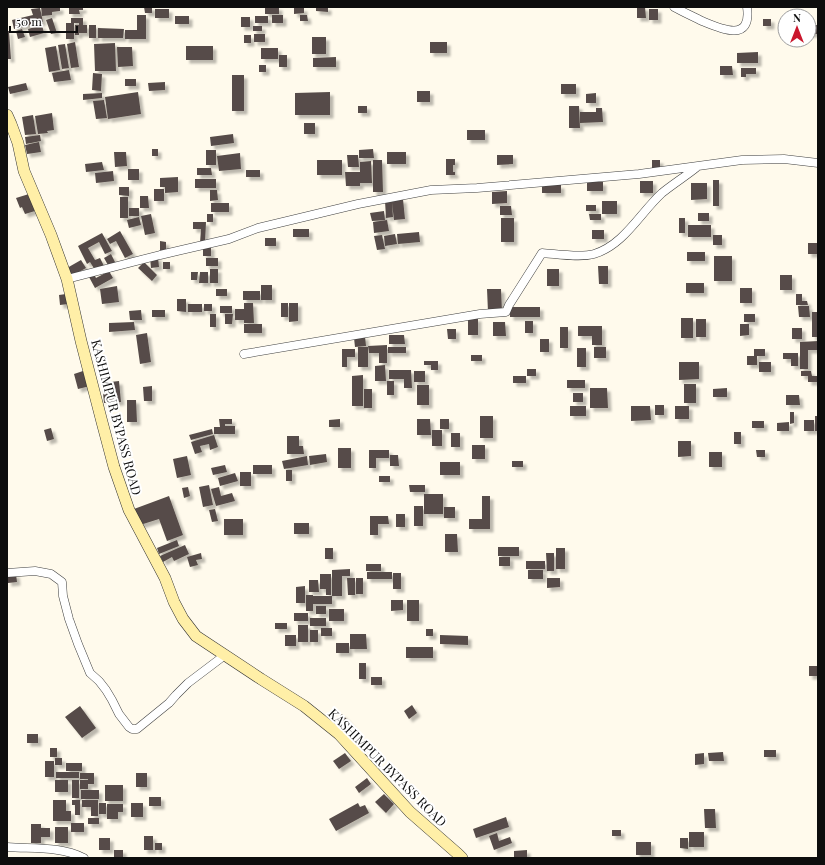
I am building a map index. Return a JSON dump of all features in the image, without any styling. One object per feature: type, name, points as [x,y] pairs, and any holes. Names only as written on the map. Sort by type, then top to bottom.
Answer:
[{"type":"main road","name":"KASHIMPUR BYPASS ROAD","points":[[7,115],[18,143],[24,171],[51,235],[67,279],[81,341],[114,467],[129,510],[165,578],[174,602],[183,619],[196,636],[304,706],[339,734],[410,812],[462,858]]},
{"type":"street","points":[[674,7],[727,31],[740,30],[745,26],[748,7]]},
{"type":"street","points":[[67,279],[228,239],[258,228],[358,204],[431,190],[477,188],[639,174],[742,160],[784,159],[818,163]]},
{"type":"street","points":[[244,354],[480,314],[506,312],[542,253],[574,256],[593,254],[604,250],[619,240],[663,193],[698,166]]},
{"type":"street","points":[[7,573],[34,571],[51,574],[62,582],[63,596],[69,619],[90,673],[106,690],[119,714],[132,729],[137,729],[169,703],[188,683],[225,655]]},
{"type":"street","points":[[7,847],[57,849],[84,858]]},
{"type":"building","points":[[41,7],[60,7],[60,11],[52,12],[52,15],[42,16]]},
{"type":"building","points":[[69,7],[83,7],[83,10],[79,10],[80,14],[69,14]]},
{"type":"building","points":[[144,7],[152,7],[152,13],[145,13]]},
{"type":"building","points":[[265,7],[279,7],[279,14],[265,14]]},
{"type":"building","points":[[316,7],[328,7],[328,12],[316,11]]},
{"type":"building","points":[[637,7],[645,7],[646,18],[637,18]]},
{"type":"building","points":[[40,8],[43,22],[14,29],[12,20],[33,15],[31,9]]},
{"type":"building","points":[[294,8],[304,8],[304,13],[294,14]]},
{"type":"building","points":[[155,9],[169,9],[169,18],[155,18]]},
{"type":"building","points":[[649,9],[658,9],[658,20],[649,20]]},
{"type":"building","points":[[137,15],[146,15],[146,39],[125,39],[125,30],[137,30]]},
{"type":"building","points":[[272,15],[283,15],[283,23],[272,23]]},
{"type":"building","points":[[300,15],[307,15],[308,21],[300,21]]},
{"type":"building","points":[[175,16],[189,16],[189,24],[175,24]]},
{"type":"building","points":[[255,16],[268,16],[268,23],[255,23]]},
{"type":"building","points":[[241,17],[250,17],[250,27],[241,27]]},
{"type":"building","points":[[52,18],[57,33],[51,34],[46,20]]},
{"type":"building","points":[[71,18],[83,18],[83,25],[87,25],[87,33],[79,33],[79,35],[75,35],[75,25],[79,25],[79,23],[74,23],[74,39],[66,39],[66,23],[71,23]]},
{"type":"building","points":[[763,19],[771,19],[771,26],[763,26]]},
{"type":"building","points":[[42,25],[44,33],[30,37],[28,29]]},
{"type":"building","points":[[89,25],[96,25],[96,38],[89,38]]},
{"type":"building","points":[[253,26],[262,26],[262,31],[253,31]]},
{"type":"building","points":[[98,28],[124,29],[123,38],[98,38]]},
{"type":"building","points":[[22,29],[25,37],[18,39],[16,31]]},
{"type":"building","points":[[7,31],[9,31],[11,59],[7,59]]},
{"type":"building","points":[[254,34],[265,34],[265,42],[254,42]]},
{"type":"building","points":[[244,35],[251,35],[251,43],[244,43]]},
{"type":"building","points":[[312,37],[326,37],[326,54],[312,54]]},
{"type":"building","points":[[75,42],[79,67],[71,68],[67,44]]},
{"type":"building","points":[[430,42],[447,42],[447,53],[430,53]]},
{"type":"building","points":[[115,43],[116,71],[95,71],[94,44]]},
{"type":"building","points":[[65,44],[69,68],[62,69],[58,45]]},
{"type":"building","points":[[56,46],[60,70],[49,72],[45,48]]},
{"type":"building","points":[[186,46],[213,46],[213,60],[186,60]]},
{"type":"building","points":[[117,47],[132,47],[133,66],[118,67]]},
{"type":"building","points":[[261,48],[278,48],[278,59],[261,59]]},
{"type":"building","points":[[758,52],[758,63],[737,63],[737,53]]},
{"type":"building","points":[[279,55],[287,55],[287,67],[279,67]]},
{"type":"building","points":[[336,57],[336,67],[313,67],[313,58]]},
{"type":"building","points":[[259,65],[266,65],[266,72],[259,72]]},
{"type":"building","points":[[720,66],[732,66],[733,75],[720,75]]},
{"type":"building","points":[[741,68],[756,68],[756,74],[746,74],[746,77],[741,77]]},
{"type":"building","points":[[69,70],[71,80],[54,82],[52,73]]},
{"type":"building","points":[[93,73],[102,74],[101,91],[92,90]]},
{"type":"building","points":[[232,75],[244,75],[244,111],[232,111]]},
{"type":"building","points":[[125,79],[136,79],[136,86],[125,86]]},
{"type":"building","points":[[165,82],[165,90],[149,91],[148,83]]},
{"type":"building","points":[[26,83],[28,90],[10,94],[8,87]]},
{"type":"building","points":[[561,84],[576,84],[576,94],[561,94]]},
{"type":"building","points":[[417,91],[430,91],[430,102],[417,102]]},
{"type":"building","points":[[138,92],[141,114],[108,119],[105,97]]},
{"type":"building","points":[[330,92],[330,115],[295,115],[295,93]]},
{"type":"building","points":[[102,93],[102,98],[83,100],[83,94]]},
{"type":"building","points":[[596,93],[596,103],[586,103],[586,94]]},
{"type":"building","points":[[104,100],[107,118],[96,119],[93,101]]},
{"type":"building","points":[[358,106],[367,106],[367,113],[358,113]]},
{"type":"building","points":[[569,106],[579,106],[580,128],[569,128]]},
{"type":"building","points":[[596,108],[602,108],[603,122],[580,123],[580,112],[596,112]]},
{"type":"building","points":[[52,113],[54,130],[47,131],[48,133],[38,134],[35,116]]},
{"type":"building","points":[[33,115],[36,134],[25,135],[22,117]]},
{"type":"building","points":[[304,123],[315,123],[315,134],[304,134]]},
{"type":"building","points":[[467,130],[485,130],[485,140],[467,140]]},
{"type":"building","points":[[233,134],[234,143],[211,146],[210,137]]},
{"type":"building","points":[[40,135],[41,141],[26,144],[25,137]]},
{"type":"building","points":[[39,142],[41,152],[27,154],[25,145]]},
{"type":"building","points":[[152,149],[158,149],[158,156],[152,156]]},
{"type":"building","points":[[373,149],[374,158],[359,158],[359,150]]},
{"type":"building","points":[[206,150],[216,150],[216,165],[206,165]]},
{"type":"building","points":[[114,152],[126,152],[127,166],[115,167]]},
{"type":"building","points":[[387,152],[406,152],[406,164],[387,164]]},
{"type":"building","points":[[240,153],[241,169],[219,171],[217,156]]},
{"type":"building","points":[[347,155],[358,155],[359,167],[348,167]]},
{"type":"building","points":[[497,155],[513,155],[513,164],[497,165]]},
{"type":"building","points":[[446,159],[455,159],[453,172],[455,172],[455,175],[446,175]]},
{"type":"building","points":[[317,160],[342,160],[342,175],[317,175]]},
{"type":"building","points":[[373,160],[382,160],[383,192],[373,192]]},
{"type":"building","points":[[652,160],[660,160],[660,168],[652,168]]},
{"type":"building","points":[[371,161],[372,183],[360,183],[360,186],[346,186],[345,172],[360,172],[360,162]]},
{"type":"building","points":[[102,162],[104,170],[86,172],[85,164]]},
{"type":"building","points":[[197,168],[211,168],[212,175],[197,175]]},
{"type":"building","points":[[128,169],[139,169],[139,180],[128,180]]},
{"type":"building","points":[[246,170],[260,170],[260,177],[246,177]]},
{"type":"building","points":[[113,171],[114,181],[96,183],[95,173]]},
{"type":"building","points":[[178,177],[178,192],[165,193],[165,187],[160,187],[160,178]]},
{"type":"building","points":[[195,179],[216,179],[216,188],[195,188]]},
{"type":"building","points":[[713,180],[719,180],[719,206],[713,206]]},
{"type":"building","points":[[640,181],[653,181],[653,193],[640,193]]},
{"type":"building","points":[[587,182],[603,182],[603,191],[587,191]]},
{"type":"building","points":[[691,183],[707,183],[707,199],[691,200]]},
{"type":"building","points":[[542,185],[561,185],[561,193],[542,193]]},
{"type":"building","points":[[119,187],[129,187],[129,196],[119,195]]},
{"type":"building","points":[[154,189],[164,189],[164,201],[154,201]]},
{"type":"building","points":[[210,190],[217,190],[218,200],[210,201]]},
{"type":"building","points":[[507,191],[507,203],[492,204],[492,192]]},
{"type":"building","points":[[29,194],[35,211],[25,214],[22,207],[20,208],[16,198]]},
{"type":"building","points":[[140,196],[148,196],[149,208],[140,208]]},
{"type":"building","points":[[120,197],[128,197],[128,218],[120,218]]},
{"type":"building","points":[[403,199],[405,219],[394,220],[392,203],[393,217],[386,218],[385,201]]},
{"type":"building","points":[[602,201],[617,201],[617,214],[602,214]]},
{"type":"building","points":[[211,203],[229,203],[229,212],[211,212]]},
{"type":"building","points":[[586,205],[596,205],[596,211],[586,211]]},
{"type":"building","points":[[500,206],[511,206],[512,215],[500,215]]},
{"type":"building","points":[[129,208],[139,208],[139,216],[129,216]]},
{"type":"building","points":[[384,211],[385,220],[372,221],[370,213]]},
{"type":"building","points":[[698,213],[709,213],[709,221],[698,221]]},
{"type":"building","points":[[151,214],[155,233],[145,235],[141,216]]},
{"type":"building","points":[[207,214],[213,214],[213,222],[207,222]]},
{"type":"building","points":[[589,214],[601,214],[601,220],[590,220]]},
{"type":"building","points":[[139,217],[141,225],[129,228],[127,220]]},
{"type":"building","points":[[501,218],[514,218],[514,242],[501,242]]},
{"type":"building","points":[[679,218],[685,218],[685,233],[679,233]]},
{"type":"building","points":[[387,220],[389,231],[374,233],[373,222]]},
{"type":"building","points":[[193,222],[206,222],[205,243],[200,243],[201,229],[193,229]]},
{"type":"building","points":[[688,225],[711,225],[711,237],[688,237]]},
{"type":"building","points":[[293,229],[309,229],[309,237],[293,237]]},
{"type":"building","points":[[592,230],[604,230],[604,239],[592,239]]},
{"type":"building","points":[[120,231],[133,254],[125,258],[116,241],[110,244],[107,239]]},
{"type":"building","points":[[419,232],[420,242],[398,244],[397,234]]},
{"type":"building","points":[[102,233],[112,251],[105,254],[99,242],[88,248],[95,260],[100,258],[104,266],[95,270],[90,262],[87,264],[78,246]]},
{"type":"building","points":[[395,234],[397,244],[385,246],[384,236]]},
{"type":"building","points":[[382,235],[385,249],[377,250],[374,236]]},
{"type":"building","points":[[713,235],[722,235],[722,245],[713,245]]},
{"type":"building","points":[[265,238],[276,238],[276,246],[265,246]]},
{"type":"building","points":[[160,241],[166,242],[166,252],[160,251]]},
{"type":"building","points":[[808,243],[818,243],[818,254],[808,254]]},
{"type":"building","points":[[203,246],[211,246],[211,256],[203,256]]},
{"type":"building","points":[[687,252],[705,252],[705,261],[687,261]]},
{"type":"building","points":[[111,254],[116,264],[109,267],[104,258]]},
{"type":"building","points":[[714,256],[732,256],[732,281],[714,281]]},
{"type":"building","points":[[158,257],[159,267],[151,268],[150,258]]},
{"type":"building","points":[[206,258],[218,258],[218,266],[206,266]]},
{"type":"building","points":[[81,260],[86,268],[72,276],[67,268]]},
{"type":"building","points":[[144,262],[157,275],[152,281],[138,268]]},
{"type":"building","points":[[163,262],[170,262],[170,269],[163,269]]},
{"type":"building","points":[[598,266],[608,266],[608,284],[599,284]]},
{"type":"building","points":[[210,269],[218,269],[218,283],[210,283]]},
{"type":"building","points":[[547,269],[559,269],[559,286],[547,286]]},
{"type":"building","points":[[109,271],[113,278],[95,288],[89,277],[94,274],[96,278]]},
{"type":"building","points":[[191,272],[198,272],[197,280],[191,280]]},
{"type":"building","points":[[200,272],[208,272],[208,283],[199,283]]},
{"type":"building","points":[[780,275],[792,275],[792,290],[780,290]]},
{"type":"building","points":[[686,283],[704,283],[704,293],[686,293]]},
{"type":"building","points":[[261,285],[272,285],[272,300],[261,300]]},
{"type":"building","points":[[117,286],[119,302],[102,304],[100,289]]},
{"type":"building","points":[[740,288],[752,288],[752,303],[740,303]]},
{"type":"building","points":[[216,289],[227,289],[227,296],[216,296]]},
{"type":"building","points":[[487,289],[501,289],[502,312],[488,312]]},
{"type":"building","points":[[243,291],[260,291],[260,300],[243,300]]},
{"type":"building","points":[[66,294],[68,304],[60,305],[59,295]]},
{"type":"building","points":[[796,294],[802,294],[802,301],[807,301],[808,305],[796,305]]},
{"type":"building","points":[[177,299],[186,299],[186,312],[177,311]]},
{"type":"building","points":[[244,303],[253,303],[254,323],[244,323],[244,320],[235,320],[235,309],[244,309]]},
{"type":"building","points":[[281,303],[288,303],[288,317],[281,317]]},
{"type":"building","points":[[289,303],[298,303],[298,321],[289,322]]},
{"type":"building","points":[[188,304],[202,304],[202,312],[188,312]]},
{"type":"building","points":[[204,304],[212,304],[212,311],[204,311]]},
{"type":"building","points":[[220,306],[232,306],[232,313],[220,313]]},
{"type":"building","points":[[798,306],[809,306],[810,317],[799,317]]},
{"type":"building","points":[[510,307],[540,307],[540,317],[510,317]]},
{"type":"building","points":[[141,310],[142,320],[130,320],[129,311]]},
{"type":"building","points":[[152,310],[165,310],[165,317],[152,317]]},
{"type":"building","points":[[812,312],[818,312],[818,337],[812,337]]},
{"type":"building","points":[[210,314],[216,314],[216,327],[210,327]]},
{"type":"building","points":[[225,314],[233,314],[232,324],[225,324]]},
{"type":"building","points":[[744,314],[755,314],[755,322],[744,322]]},
{"type":"building","points":[[468,318],[478,318],[478,335],[468,335]]},
{"type":"building","points":[[681,318],[693,318],[693,338],[681,338]]},
{"type":"building","points":[[696,319],[706,319],[706,337],[696,337]]},
{"type":"building","points":[[525,321],[533,321],[533,333],[525,333]]},
{"type":"building","points":[[134,322],[135,330],[109,332],[109,323]]},
{"type":"building","points":[[493,322],[505,322],[506,336],[493,336]]},
{"type":"building","points":[[244,324],[262,324],[262,333],[244,333]]},
{"type":"building","points":[[740,324],[749,324],[749,335],[740,336]]},
{"type":"building","points":[[578,326],[602,326],[602,345],[592,345],[592,336],[578,336]]},
{"type":"building","points":[[560,327],[568,327],[568,348],[560,348]]},
{"type":"building","points":[[792,328],[802,328],[802,339],[792,339]]},
{"type":"building","points":[[447,329],[456,329],[456,339],[448,339]]},
{"type":"building","points":[[147,333],[151,362],[140,364],[136,335]]},
{"type":"building","points":[[389,335],[404,335],[405,344],[389,344]]},
{"type":"building","points":[[365,336],[366,346],[355,347],[354,338]]},
{"type":"building","points":[[540,339],[549,339],[549,352],[540,352]]},
{"type":"building","points":[[818,341],[818,350],[808,350],[808,369],[800,369],[800,342]]},
{"type":"building","points":[[387,345],[387,363],[379,363],[379,353],[369,353],[368,346]]},
{"type":"building","points":[[358,347],[368,347],[368,367],[358,367]]},
{"type":"building","points":[[388,347],[406,347],[406,353],[388,353]]},
{"type":"building","points":[[594,347],[606,347],[606,358],[594,358]]},
{"type":"building","points":[[577,348],[586,348],[586,367],[577,367]]},
{"type":"building","points":[[342,349],[355,349],[355,357],[347,357],[347,367],[342,367]]},
{"type":"building","points":[[754,349],[765,349],[765,356],[757,356],[757,365],[747,365],[747,356],[754,356]]},
{"type":"building","points":[[783,353],[798,353],[798,366],[791,366],[791,359],[783,359]]},
{"type":"building","points":[[471,355],[482,355],[482,361],[471,361]]},
{"type":"building","points":[[424,361],[438,361],[438,370],[431,370],[431,365],[424,365]]},
{"type":"building","points":[[679,362],[699,362],[699,379],[679,380]]},
{"type":"building","points":[[759,362],[771,362],[771,372],[759,372]]},
{"type":"building","points":[[385,365],[386,381],[375,381],[375,366]]},
{"type":"building","points":[[527,369],[536,369],[536,376],[527,376]]},
{"type":"building","points":[[86,370],[90,386],[78,389],[74,374]]},
{"type":"building","points":[[389,370],[411,370],[412,388],[404,388],[404,379],[389,379]]},
{"type":"building","points":[[414,371],[425,371],[425,382],[414,382]]},
{"type":"building","points":[[801,371],[811,371],[812,376],[818,376],[818,382],[808,382],[808,376],[801,376]]},
{"type":"building","points":[[363,375],[363,406],[352,406],[352,376]]},
{"type":"building","points":[[513,376],[526,376],[526,383],[513,383]]},
{"type":"building","points":[[567,380],[585,380],[585,388],[567,388]]},
{"type":"building","points":[[119,381],[121,402],[104,403],[102,383]]},
{"type":"building","points":[[387,381],[394,381],[394,395],[387,395]]},
{"type":"building","points":[[684,384],[696,384],[696,403],[684,403]]},
{"type":"building","points":[[417,385],[429,385],[429,405],[417,405]]},
{"type":"building","points":[[152,386],[152,401],[144,401],[143,387]]},
{"type":"building","points":[[590,388],[607,388],[608,408],[590,408]]},
{"type":"building","points":[[727,388],[727,397],[713,397],[713,389]]},
{"type":"building","points":[[364,389],[372,389],[372,408],[364,408]]},
{"type":"building","points":[[573,393],[583,393],[583,402],[573,402]]},
{"type":"building","points":[[786,395],[799,395],[800,405],[786,405]]},
{"type":"building","points":[[127,400],[136,400],[137,422],[127,422]]},
{"type":"building","points":[[655,405],[664,405],[664,415],[655,415]]},
{"type":"building","points":[[570,406],[586,406],[586,416],[570,416]]},
{"type":"building","points":[[631,406],[650,406],[651,420],[631,421]]},
{"type":"building","points":[[675,406],[689,406],[689,419],[675,419]]},
{"type":"building","points":[[790,412],[794,412],[794,423],[790,424]]},
{"type":"building","points":[[480,416],[493,416],[493,438],[480,438]]},
{"type":"building","points":[[815,416],[818,416],[818,431],[815,431]]},
{"type":"building","points":[[219,419],[232,419],[232,424],[225,424],[225,426],[235,426],[235,434],[214,434],[214,427],[220,427]]},
{"type":"building","points":[[340,419],[340,427],[329,427],[329,420]]},
{"type":"building","points":[[417,419],[430,419],[431,435],[417,435]]},
{"type":"building","points":[[440,419],[449,419],[449,429],[440,429]]},
{"type":"building","points":[[804,420],[814,420],[814,431],[804,431]]},
{"type":"building","points":[[752,421],[764,421],[764,428],[752,428]]},
{"type":"building","points":[[789,422],[789,431],[777,431],[777,423]]},
{"type":"building","points":[[51,428],[54,439],[47,441],[44,430]]},
{"type":"building","points":[[212,429],[213,434],[191,440],[189,435]]},
{"type":"building","points":[[432,430],[442,430],[442,446],[432,446]]},
{"type":"building","points":[[734,432],[741,432],[741,444],[734,444]]},
{"type":"building","points":[[451,433],[460,433],[460,447],[451,447]]},
{"type":"building","points":[[214,435],[218,447],[210,450],[209,444],[200,446],[202,452],[195,454],[191,442]]},
{"type":"building","points":[[287,436],[299,436],[299,446],[303,446],[304,454],[287,454]]},
{"type":"building","points":[[678,441],[691,441],[691,456],[678,457]]},
{"type":"building","points":[[472,445],[485,445],[485,459],[472,459]]},
{"type":"building","points":[[338,448],[351,448],[351,468],[338,468]]},
{"type":"building","points":[[369,450],[389,450],[389,458],[376,458],[376,468],[369,468]]},
{"type":"building","points":[[756,450],[765,450],[765,457],[757,457]]},
{"type":"building","points":[[709,452],[722,452],[722,467],[709,467]]},
{"type":"building","points":[[326,454],[327,462],[310,465],[309,456]]},
{"type":"building","points":[[390,455],[398,455],[399,466],[390,466]]},
{"type":"building","points":[[187,456],[191,475],[177,478],[173,459]]},
{"type":"building","points":[[307,456],[308,465],[284,469],[282,461]]},
{"type":"building","points":[[512,461],[523,461],[523,467],[512,467]]},
{"type":"building","points":[[440,462],[460,462],[460,475],[440,475]]},
{"type":"building","points":[[225,465],[227,472],[213,475],[211,468]]},
{"type":"building","points":[[253,465],[272,465],[272,474],[253,474]]},
{"type":"building","points":[[286,470],[292,470],[292,481],[286,481]]},
{"type":"building","points":[[240,472],[251,472],[251,486],[240,486]]},
{"type":"building","points":[[235,473],[238,481],[220,486],[218,478]]},
{"type":"building","points":[[379,476],[390,476],[390,482],[379,482]]},
{"type":"building","points":[[209,485],[213,505],[203,507],[199,487]]},
{"type":"building","points":[[409,485],[425,485],[425,492],[410,492]]},
{"type":"building","points":[[188,487],[190,496],[184,498],[182,488]]},
{"type":"building","points":[[219,487],[221,496],[232,493],[235,501],[216,506],[211,489]]},
{"type":"building","points":[[424,494],[443,494],[443,514],[424,514]]},
{"type":"building","points":[[169,496],[183,535],[167,541],[159,519],[140,525],[134,509]]},
{"type":"building","points":[[482,496],[490,496],[490,529],[469,529],[469,519],[482,519]]},
{"type":"building","points":[[414,506],[423,506],[423,526],[414,526]]},
{"type":"building","points":[[444,507],[455,507],[455,518],[444,518]]},
{"type":"building","points":[[215,509],[218,521],[212,522],[209,510]]},
{"type":"building","points":[[396,514],[405,514],[405,527],[396,527]]},
{"type":"building","points":[[370,516],[388,516],[389,524],[378,524],[378,535],[370,535]]},
{"type":"building","points":[[224,519],[243,519],[243,535],[224,535]]},
{"type":"building","points":[[294,523],[309,523],[309,534],[294,534]]},
{"type":"building","points":[[445,534],[457,534],[458,552],[445,552]]},
{"type":"building","points":[[177,540],[179,546],[159,554],[157,548]]},
{"type":"building","points":[[185,545],[189,554],[174,561],[172,557],[163,562],[160,556]]},
{"type":"building","points":[[498,547],[519,547],[519,556],[498,556]]},
{"type":"building","points":[[325,548],[333,548],[333,559],[325,559]]},
{"type":"building","points":[[556,548],[565,548],[565,569],[556,569]]},
{"type":"building","points":[[201,553],[202,559],[196,560],[198,565],[190,567],[187,557]]},
{"type":"building","points":[[546,553],[554,553],[554,571],[547,571]]},
{"type":"building","points":[[499,557],[510,557],[510,566],[499,566]]},
{"type":"building","points":[[526,561],[545,561],[545,569],[526,569]]},
{"type":"building","points":[[366,564],[381,564],[381,571],[366,571]]},
{"type":"building","points":[[350,569],[350,576],[342,576],[342,596],[332,596],[332,570]]},
{"type":"building","points":[[528,570],[543,570],[543,579],[528,579]]},
{"type":"building","points":[[367,572],[392,572],[392,579],[367,579]]},
{"type":"building","points":[[393,573],[401,573],[401,589],[393,589]]},
{"type":"building","points":[[16,574],[17,582],[8,583],[7,575]]},
{"type":"building","points":[[320,574],[331,574],[331,595],[326,595],[326,589],[320,589]]},
{"type":"building","points":[[347,578],[355,578],[355,595],[348,595]]},
{"type":"building","points":[[356,578],[363,578],[363,594],[356,594]]},
{"type":"building","points":[[547,578],[560,578],[560,587],[547,588]]},
{"type":"building","points":[[309,580],[318,580],[319,592],[309,592]]},
{"type":"building","points":[[305,586],[305,603],[296,603],[296,587]]},
{"type":"building","points":[[306,595],[313,595],[313,611],[306,611]]},
{"type":"building","points":[[313,596],[332,596],[332,604],[313,604]]},
{"type":"building","points":[[391,600],[403,600],[403,610],[391,611]]},
{"type":"building","points":[[407,600],[419,600],[419,621],[407,621]]},
{"type":"building","points":[[316,606],[326,606],[326,614],[316,614]]},
{"type":"building","points":[[329,609],[344,609],[344,621],[329,621]]},
{"type":"building","points":[[294,613],[308,613],[308,621],[294,621]]},
{"type":"building","points":[[310,618],[326,618],[326,626],[310,626]]},
{"type":"building","points":[[275,623],[287,623],[287,629],[275,629]]},
{"type":"building","points":[[298,625],[308,625],[308,642],[298,642]]},
{"type":"building","points":[[321,628],[332,628],[332,636],[321,636]]},
{"type":"building","points":[[426,629],[433,629],[433,636],[426,636]]},
{"type":"building","points":[[310,630],[318,630],[318,642],[310,642]]},
{"type":"building","points":[[350,634],[366,634],[367,649],[350,649]]},
{"type":"building","points":[[285,635],[296,635],[296,646],[285,646]]},
{"type":"building","points":[[440,635],[468,636],[468,645],[440,644]]},
{"type":"building","points":[[336,643],[349,643],[349,653],[336,653]]},
{"type":"building","points":[[406,647],[433,647],[433,658],[406,658]]},
{"type":"building","points":[[359,663],[366,663],[366,679],[359,679]]},
{"type":"building","points":[[809,666],[817,666],[817,676],[809,676]]},
{"type":"building","points":[[371,677],[382,677],[382,685],[371,685]]},
{"type":"building","points":[[412,705],[417,713],[409,719],[404,711]]},
{"type":"building","points":[[80,706],[96,728],[82,738],[65,717]]},
{"type":"building","points":[[342,714],[353,726],[346,732],[335,721]]},
{"type":"building","points":[[27,734],[38,734],[38,743],[27,743]]},
{"type":"building","points":[[50,748],[57,748],[57,757],[50,757]]},
{"type":"building","points":[[764,750],[776,750],[776,757],[764,757]]},
{"type":"building","points":[[723,752],[724,761],[709,761],[708,753]]},
{"type":"building","points":[[345,753],[351,761],[339,769],[333,761]]},
{"type":"building","points":[[704,753],[704,764],[695,765],[695,754]]},
{"type":"building","points":[[55,758],[62,758],[62,765],[55,765]]},
{"type":"building","points":[[45,761],[54,761],[54,777],[45,777]]},
{"type":"building","points":[[66,763],[82,763],[82,771],[66,771]]},
{"type":"building","points":[[56,772],[79,772],[79,778],[56,778]]},
{"type":"building","points":[[80,773],[94,773],[94,784],[88,784],[88,779],[80,779]]},
{"type":"building","points":[[136,773],[147,773],[147,787],[136,787]]},
{"type":"building","points":[[367,778],[371,784],[359,793],[355,787]]},
{"type":"building","points":[[55,780],[68,780],[68,792],[55,792]]},
{"type":"building","points":[[72,780],[79,780],[79,798],[72,798]]},
{"type":"building","points":[[80,780],[88,780],[88,789],[80,789]]},
{"type":"building","points":[[105,785],[123,785],[123,801],[105,801]]},
{"type":"building","points":[[81,790],[99,790],[99,799],[81,799]]},
{"type":"building","points":[[384,794],[394,804],[386,813],[375,802]]},
{"type":"building","points":[[149,797],[161,797],[161,806],[149,806]]},
{"type":"building","points":[[53,800],[66,800],[66,811],[71,811],[71,821],[53,821]]},
{"type":"building","points":[[72,800],[80,800],[80,815],[75,815],[75,805],[72,805]]},
{"type":"building","points":[[82,800],[98,800],[98,816],[91,816],[91,807],[82,807]]},
{"type":"building","points":[[99,803],[106,803],[106,814],[99,814]]},
{"type":"building","points":[[131,803],[143,803],[143,817],[131,817]]},
{"type":"building","points":[[358,803],[360,807],[365,805],[369,813],[336,831],[329,819]]},
{"type":"building","points":[[107,804],[123,804],[123,812],[118,812],[118,819],[107,819]]},
{"type":"building","points":[[704,809],[715,809],[716,828],[705,828]]},
{"type":"building","points":[[506,817],[509,827],[476,838],[473,829]]},
{"type":"building","points":[[88,818],[99,818],[99,824],[88,824]]},
{"type":"building","points":[[71,823],[84,823],[84,832],[71,832]]},
{"type":"building","points":[[31,824],[41,824],[41,828],[50,828],[50,837],[41,837],[41,843],[31,843]]},
{"type":"building","points":[[55,827],[68,827],[68,843],[55,843]]},
{"type":"building","points":[[612,830],[621,830],[621,836],[612,836]]},
{"type":"building","points":[[689,832],[704,832],[704,847],[689,847]]},
{"type":"building","points":[[497,833],[499,841],[510,837],[512,843],[494,850],[489,836]]},
{"type":"building","points":[[144,836],[153,836],[153,850],[144,850]]},
{"type":"building","points":[[99,838],[110,838],[110,850],[99,850]]},
{"type":"building","points":[[680,838],[688,838],[688,849],[680,848]]},
{"type":"building","points":[[636,842],[651,842],[651,855],[636,855]]},
{"type":"building","points":[[155,843],[162,843],[162,850],[155,850]]},
{"type":"building","points":[[114,850],[123,850],[123,857],[114,857]]},
{"type":"building","points":[[527,850],[527,858],[514,858],[514,851]]}]
